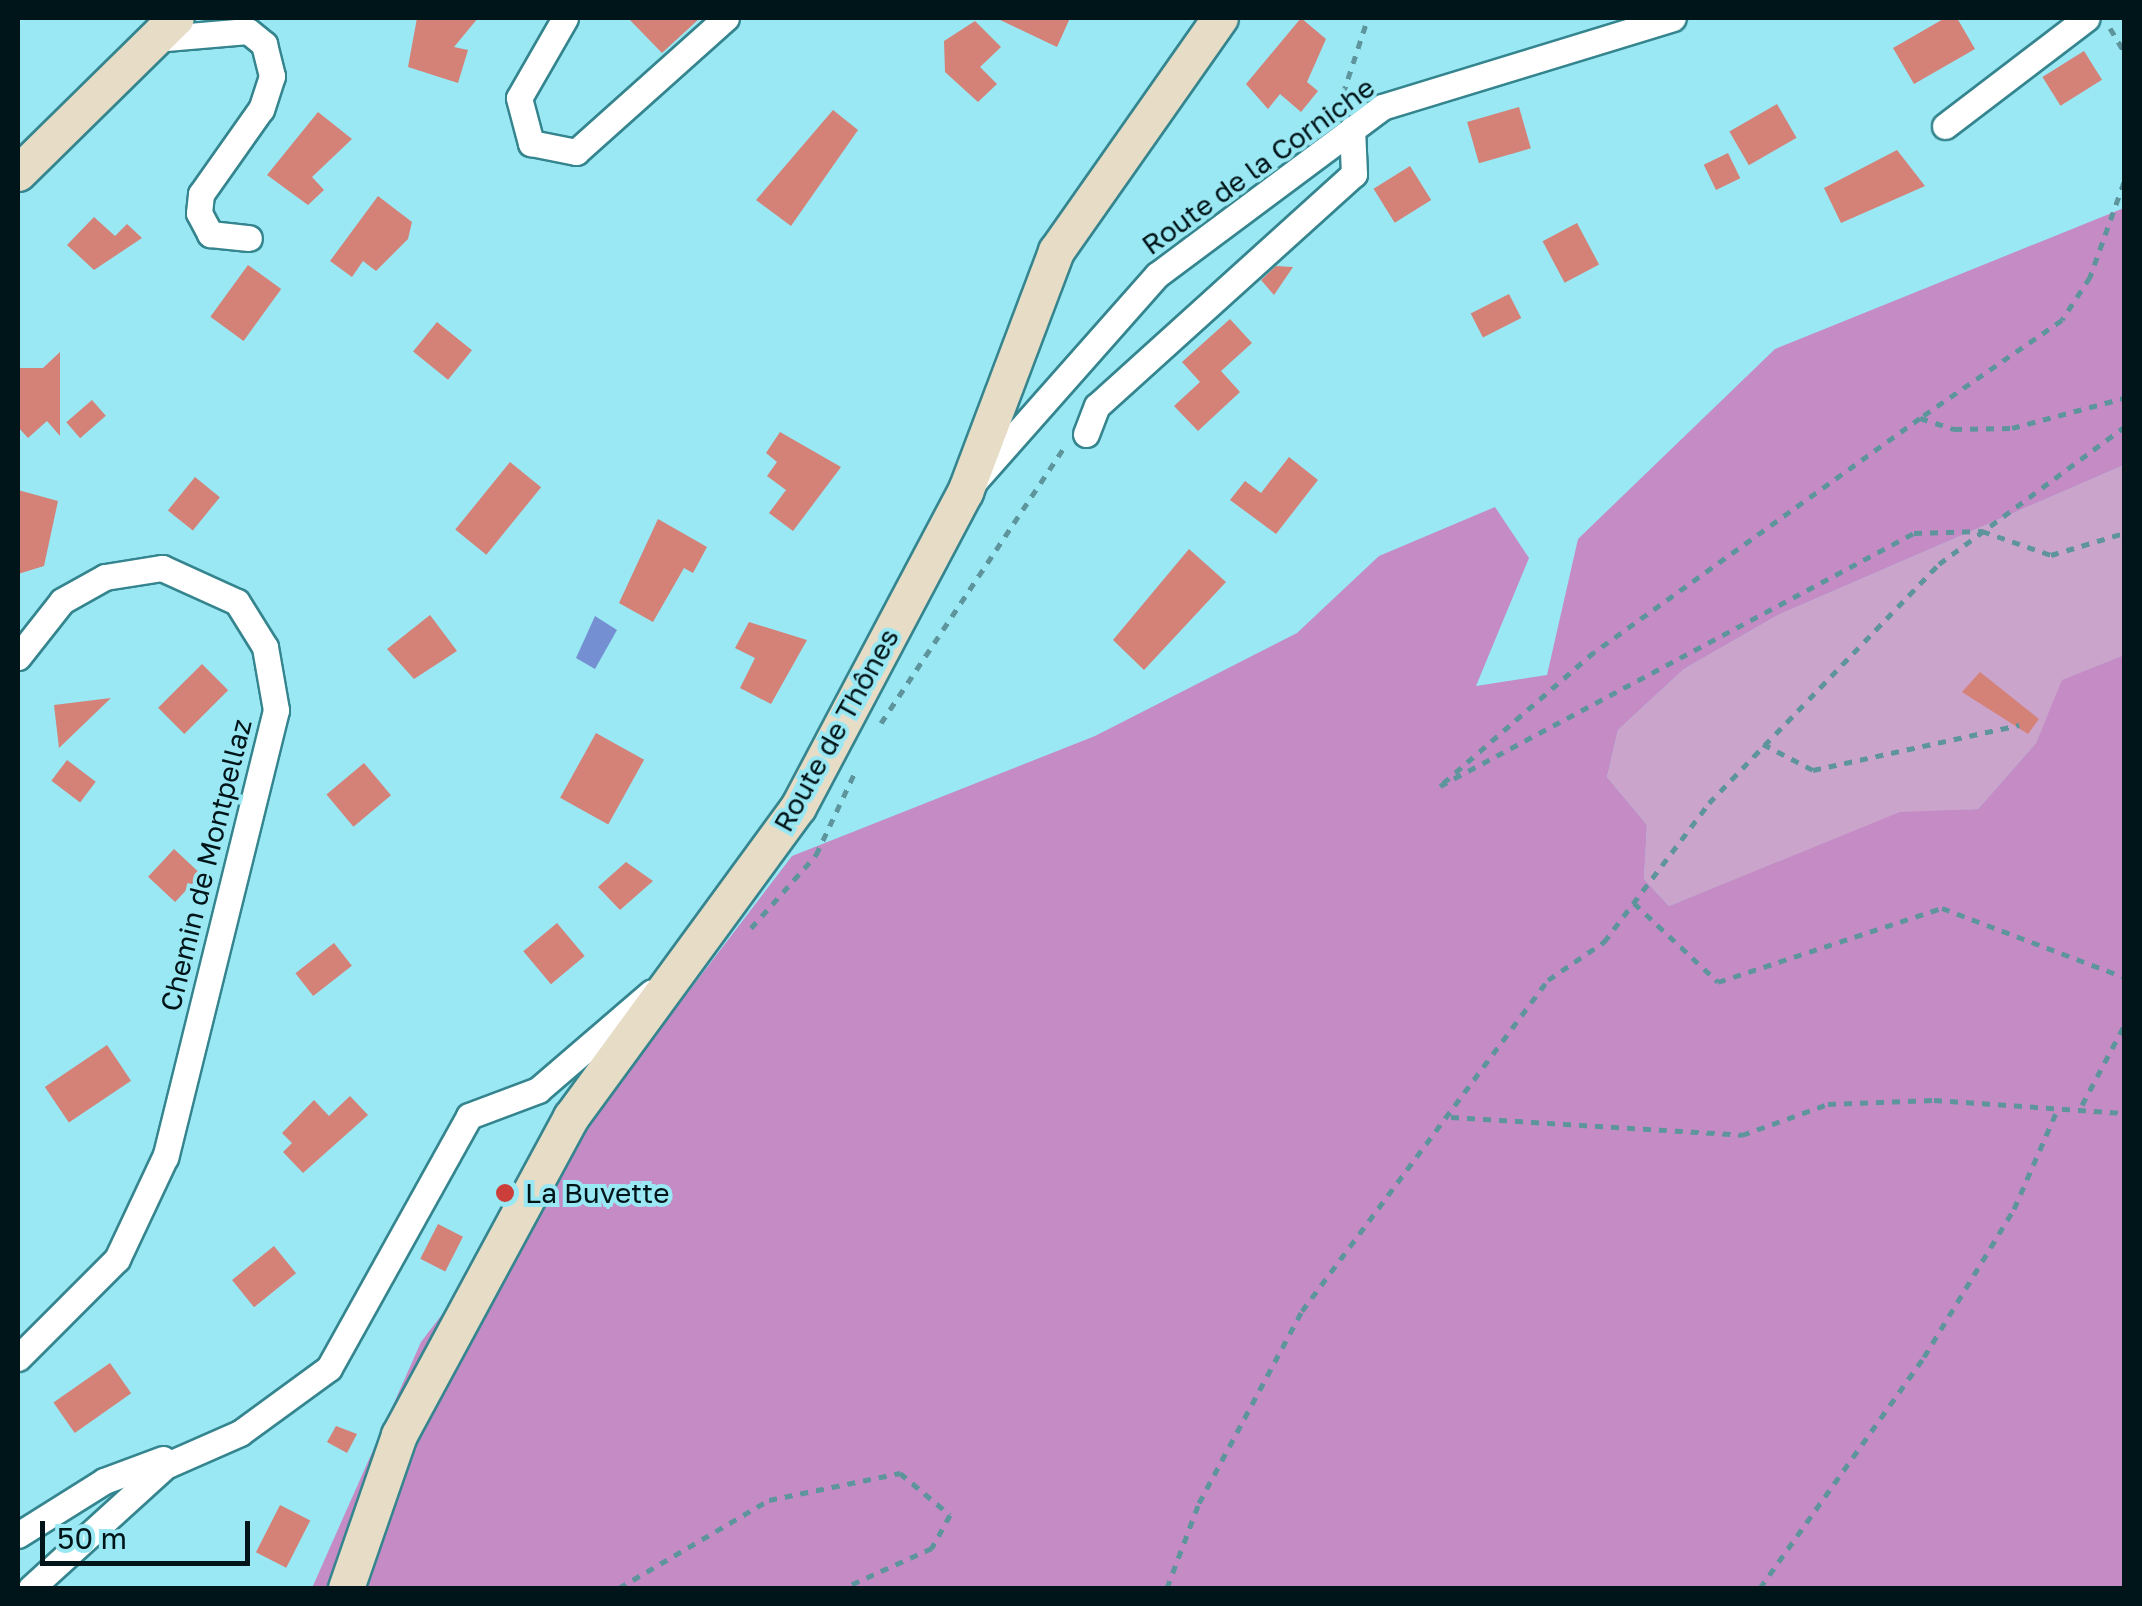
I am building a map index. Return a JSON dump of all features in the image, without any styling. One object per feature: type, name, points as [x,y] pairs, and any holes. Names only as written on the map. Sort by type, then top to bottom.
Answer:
[{"type":"main road","name":"Route de Thônes","points":[[346,1588],[399,1435],[562,1134],[798,807],[965,492],[1056,251],[1220,18]]},
{"type":"main road","points":[[18,173],[165,28]]},
{"type":"street","points":[[565,18],[519,98],[531,144],[576,152],[726,18]]},
{"type":"street","name":"Route de la Corniche","points":[[965,492],[1157,276],[1342,136],[1444,81],[1672,18]]},
{"type":"street","points":[[1945,126],[2087,18]]},
{"type":"street","points":[[165,28],[248,31],[264,44],[272,76],[260,109],[201,194],[199,213],[210,234],[249,238]]},
{"type":"street","points":[[1086,434],[1097,406],[1354,174],[1342,136]]},
{"type":"street","name":"Chemin de Montpellaz","points":[[18,658],[62,601],[105,576],[162,568],[238,602],[266,647],[276,710],[165,1157],[117,1259],[18,1358]]},
{"type":"street","points":[[31,1588],[165,1466],[240,1434],[329,1368],[469,1116],[538,1090],[676,974]]},
{"type":"street","points":[[538,1090],[562,1134]]},
{"type":"street","points":[[18,1535],[104,1481],[191,1455]]},
{"type":"path","points":[[1342,136],[1368,18]]},
{"type":"path","points":[[2103,18],[2124,51]]},
{"type":"path","points":[[2124,182],[2090,277],[2062,320],[1594,652],[1440,786],[1914,533],[1982,531],[2051,555],[2124,533]]},
{"type":"path","points":[[1920,418],[2012,428],[2124,398]]},
{"type":"path","points":[[1167,1588],[1199,1504],[1302,1311],[1548,980],[1604,942],[1687,832],[1763,744],[1982,531],[2124,426]]},
{"type":"path","points":[[1763,744],[1813,770],[2019,726]]},
{"type":"path","points":[[1634,903],[1718,982],[1942,908],[2124,977]]},
{"type":"path","points":[[2082,1105],[2124,1026]]},
{"type":"path","points":[[1450,1116],[1742,1135],[1828,1104],[1934,1100],[2056,1113],[2082,1105],[2124,1113]]},
{"type":"path","points":[[1760,1588],[1924,1357],[2014,1210],[2056,1113]]},
{"type":"path","points":[[619,1588],[768,1500],[900,1473],[950,1516],[932,1548],[844,1588]]},
{"type":"shaded area","points":[[2124,208],[2124,465],[1778,615],[1684,669],[1618,730],[1607,777],[1647,825],[1644,879],[1669,906],[1900,812],[1978,809],[2036,743],[2062,680],[2124,655],[2124,1588],[312,1588],[421,1342],[792,856],[1095,736],[1297,633],[1379,556],[1495,507],[1529,558],[1476,686],[1547,675],[1578,539],[1775,349]]},
{"type":"shaded area","points":[[2124,465],[2124,655],[2063,680],[2036,743],[1978,809],[1900,813],[1669,906],[1644,879],[1647,825],[1607,777],[1618,730],[1684,669],[1778,615]]},
{"type":"water","points":[[595,616],[617,630],[595,669],[576,658]]},
{"type":"building","points":[[417,18],[478,18],[454,47],[468,50],[458,83],[408,67]]},
{"type":"building","points":[[628,18],[700,18],[662,53]]},
{"type":"building","points":[[996,18],[1070,18],[1057,47]]},
{"type":"building","points":[[1301,18],[1326,39],[1307,82],[1318,91],[1301,112],[1280,94],[1268,109],[1246,84]]},
{"type":"building","points":[[1945,18],[1957,18],[1975,49],[1914,84],[1893,48]]},
{"type":"building","points":[[975,21],[1001,47],[980,67],[997,84],[978,102],[945,72],[944,41]]},
{"type":"building","points":[[2084,51],[2102,80],[2060,106],[2042,77]]},
{"type":"building","points":[[1777,104],[1796,138],[1749,165],[1729,132]]},
{"type":"building","points":[[1519,107],[1531,148],[1479,163],[1467,122]]},
{"type":"building","points":[[833,110],[858,130],[791,226],[756,200]]},
{"type":"building","points":[[318,112],[352,139],[312,177],[324,190],[308,205],[267,175]]},
{"type":"building","points":[[1897,150],[1925,186],[1841,223],[1824,188]]},
{"type":"building","points":[[1728,153],[1740,178],[1716,190],[1704,165]]},
{"type":"building","points":[[1410,166],[1431,200],[1395,223],[1374,189]]},
{"type":"building","points":[[378,196],[412,222],[408,239],[376,271],[363,261],[352,277],[330,261]]},
{"type":"building","points":[[94,217],[115,236],[127,224],[142,238],[94,270],[67,245]]},
{"type":"building","points":[[1577,223],[1599,264],[1565,283],[1543,241]]},
{"type":"building","points":[[248,265],[281,289],[244,341],[210,317]]},
{"type":"building","points":[[1276,266],[1293,267],[1274,295],[1261,280]]},
{"type":"building","points":[[1509,294],[1521,318],[1483,338],[1471,314]]},
{"type":"building","points":[[1230,319],[1252,343],[1221,371],[1240,392],[1198,431],[1174,406],[1200,382],[1182,362]]},
{"type":"building","points":[[437,322],[472,350],[448,380],[413,352]]},
{"type":"building","points":[[60,352],[60,436],[47,421],[28,438],[18,427],[20,368],[43,368]]},
{"type":"building","points":[[92,400],[106,416],[80,438],[66,422]]},
{"type":"building","points":[[780,432],[841,467],[793,531],[769,513],[786,490],[767,476],[777,462],[766,453]]},
{"type":"building","points":[[1289,457],[1318,480],[1276,534],[1230,500],[1245,481],[1261,493]]},
{"type":"building","points":[[510,462],[541,487],[486,555],[455,530]]},
{"type":"building","points":[[195,477],[220,497],[193,531],[168,510]]},
{"type":"building","points":[[18,490],[58,501],[44,566],[18,574]]},
{"type":"building","points":[[658,519],[707,547],[693,573],[684,568],[653,622],[619,603]]},
{"type":"building","points":[[1189,549],[1226,582],[1144,670],[1113,640]]},
{"type":"building","points":[[430,615],[457,651],[414,679],[387,649]]},
{"type":"building","points":[[749,622],[807,640],[771,704],[740,688],[755,658],[735,648]]},
{"type":"building","points":[[202,664],[228,690],[184,734],[158,708]]},
{"type":"building","points":[[1980,672],[2039,719],[2028,734],[1962,692]]},
{"type":"building","points":[[111,698],[59,748],[54,705]]},
{"type":"building","points":[[596,733],[644,760],[608,824],[560,798]]},
{"type":"building","points":[[67,760],[96,782],[80,802],[51,781]]},
{"type":"building","points":[[364,763],[391,795],[353,827],[326,794]]},
{"type":"building","points":[[174,849],[201,874],[175,902],[148,877]]},
{"type":"building","points":[[626,862],[653,881],[620,910],[598,887]]},
{"type":"building","points":[[557,923],[585,956],[551,984],[523,951]]},
{"type":"building","points":[[334,943],[352,966],[313,996],[295,973]]},
{"type":"building","points":[[107,1045],[131,1081],[69,1123],[45,1087]]},
{"type":"building","points":[[350,1096],[368,1115],[303,1173],[283,1152],[292,1143],[282,1133],[314,1100],[329,1116]]},
{"type":"building","points":[[438,1224],[463,1237],[445,1271],[420,1259]]},
{"type":"building","points":[[274,1246],[296,1273],[254,1307],[232,1280]]},
{"type":"building","points":[[110,1363],[131,1393],[75,1433],[53,1403]]},
{"type":"building","points":[[336,1426],[357,1434],[347,1453],[327,1442]]},
{"type":"building","points":[[280,1505],[310,1520],[286,1568],[256,1552]]},
{"type":"place","name":"La Buvette","points":[[505,1193]]}]
